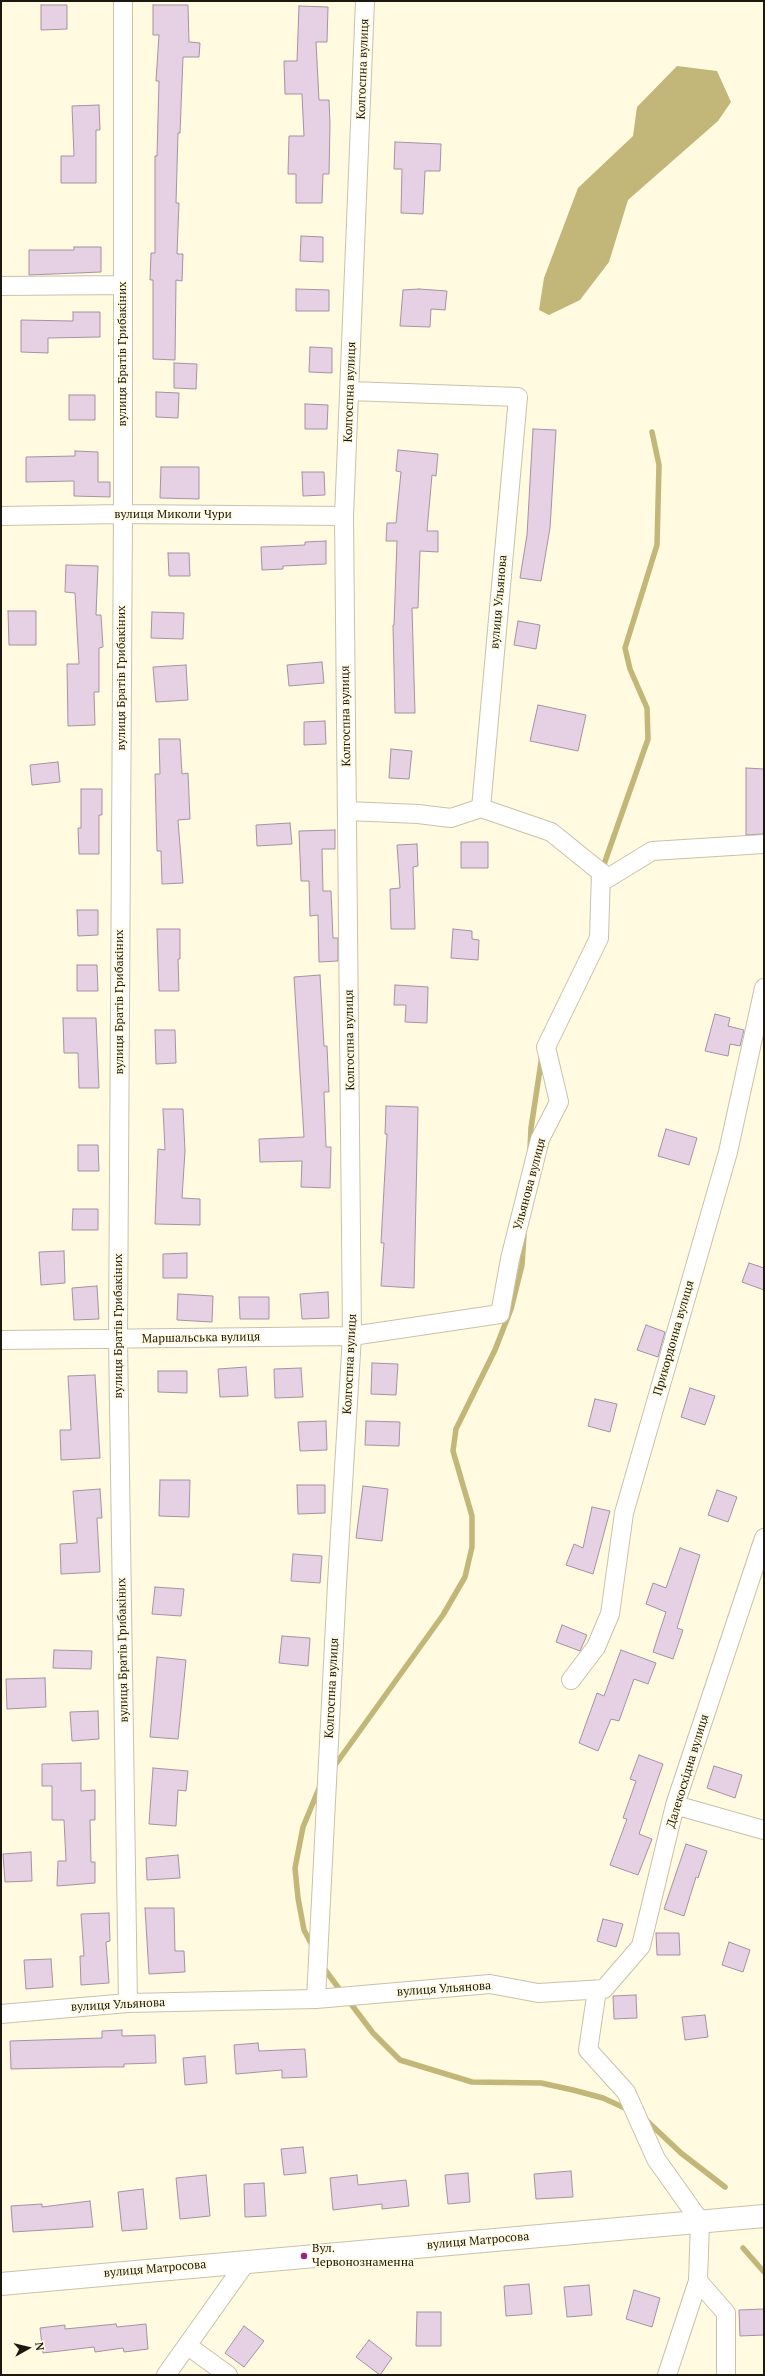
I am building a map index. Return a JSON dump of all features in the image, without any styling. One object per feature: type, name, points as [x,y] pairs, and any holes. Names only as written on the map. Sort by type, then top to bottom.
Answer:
[{"type":"street","name":"вулиця Братів Грибакіних","points":[[123,1],[123,514],[118,1339],[128,2004]]},
{"type":"street","name":"Колгоспна вулиця","points":[[316,1999],[337,1584],[352,1336],[344,516],[365,1]]},
{"type":"street","points":[[1,286],[123,285]]},
{"type":"street","name":"вулиця Ульянова","points":[[350,391],[518,397],[481,808]]},
{"type":"street","name":"вулиця Миколи Чури","points":[[1,516],[123,514],[344,516]]},
{"type":"street","points":[[347,811],[418,814],[450,818],[481,808],[552,832],[608,878],[652,851],[764,844]]},
{"type":"street","name":"Ульянова вулиця","points":[[352,1336],[500,1314],[510,1259],[540,1139],[559,1102],[546,1046],[599,938],[601,872]]},
{"type":"street","name":"Прикордонна вулиця","points":[[571,1680],[596,1647],[610,1614],[624,1513],[728,1152],[764,988]]},
{"type":"street","name":"Маршальська вулиця","points":[[1,1340],[352,1336]]},
{"type":"street","name":"Далекосхідна вулиця","points":[[597,1990],[604,1989],[640,1946],[675,1805],[764,1538]]},
{"type":"street","points":[[675,1805],[764,1830]]},
{"type":"street","name":"вулиця Ульянова","points":[[1,2014],[128,2004],[316,1999],[490,1984],[538,1992],[597,1990]]},
{"type":"street","points":[[597,1990],[588,2050],[626,2092],[656,2160],[700,2221],[698,2281],[667,2375]]},
{"type":"street","name":"вулиця Матросова","points":[[1,2284],[764,2216]]},
{"type":"street","points":[[166,2375],[247,2261]]},
{"type":"street","points":[[698,2281],[726,2313],[726,2375]]},
{"type":"street","points":[[188,2346],[228,2375]]},
{"type":"shaded area","points":[[677,66],[717,71],[731,102],[718,121],[628,200],[609,262],[580,300],[549,315],[539,310],[544,278],[578,188],[633,136],[637,107]]},
{"type":"building","points":[[41,5],[67,5],[67,29],[41,30]]},
{"type":"building","points":[[153,5],[188,5],[189,42],[200,43],[199,57],[183,57],[180,133],[178,133],[176,203],[179,203],[177,254],[183,254],[182,281],[176,280],[175,360],[153,359],[153,280],[150,280],[151,253],[155,253],[155,156],[157,156],[159,81],[156,81],[159,35],[153,35]]},
{"type":"building","points":[[299,6],[328,7],[327,42],[316,42],[319,100],[329,100],[330,124],[329,174],[323,174],[322,203],[296,203],[296,174],[288,174],[289,136],[304,136],[302,94],[285,94],[284,61],[297,61]]},
{"type":"building","points":[[99,105],[100,130],[96,130],[96,183],[61,183],[61,156],[74,156],[72,106]]},
{"type":"building","points":[[395,142],[441,144],[440,171],[425,171],[423,214],[401,213],[402,169],[394,169]]},
{"type":"building","points":[[301,236],[323,237],[323,262],[300,261]]},
{"type":"building","points":[[74,247],[101,247],[101,272],[29,275],[29,250],[74,250]]},
{"type":"building","points":[[296,289],[329,290],[329,311],[296,311]]},
{"type":"building","points":[[419,289],[447,291],[445,310],[431,309],[430,327],[400,326],[403,290]]},
{"type":"building","points":[[73,312],[100,312],[100,337],[48,338],[48,353],[21,352],[21,320],[73,321]]},
{"type":"building","points":[[310,347],[332,348],[332,373],[309,372]]},
{"type":"building","points":[[174,363],[197,364],[196,389],[174,388]]},
{"type":"building","points":[[156,392],[179,393],[178,418],[156,417]]},
{"type":"building","points":[[69,395],[95,395],[95,420],[69,420]]},
{"type":"building","points":[[305,404],[328,405],[327,429],[305,429]]},
{"type":"building","points":[[533,429],[556,430],[550,528],[541,581],[520,578],[527,535]]},
{"type":"building","points":[[398,450],[438,454],[436,476],[432,475],[427,531],[438,531],[438,552],[420,551],[418,608],[412,608],[415,713],[395,713],[393,625],[397,541],[386,541],[387,523],[396,523],[401,472],[396,471]]},
{"type":"building","points":[[75,451],[98,452],[98,482],[110,482],[110,497],[74,496],[74,481],[26,482],[26,457],[75,456]]},
{"type":"building","points":[[161,467],[199,467],[199,499],[160,498]]},
{"type":"building","points":[[302,472],[324,472],[325,495],[303,496]]},
{"type":"building","points":[[326,541],[326,564],[283,566],[283,569],[262,570],[261,547],[305,545],[305,542]]},
{"type":"building","points":[[168,553],[189,553],[190,576],[169,576]]},
{"type":"building","points":[[66,565],[98,566],[96,615],[101,615],[103,647],[99,648],[99,692],[94,692],[95,725],[68,726],[67,664],[79,664],[75,593],[65,592]]},
{"type":"building","points":[[8,611],[36,611],[36,645],[9,645]]},
{"type":"building","points":[[152,612],[184,613],[183,639],[151,638]]},
{"type":"building","points":[[518,621],[540,625],[536,649],[514,645]]},
{"type":"building","points":[[322,662],[324,683],[289,686],[287,665]]},
{"type":"building","points":[[186,665],[188,700],[156,702],[153,667]]},
{"type":"building","points":[[538,705],[586,715],[578,751],[530,741]]},
{"type":"building","points":[[325,721],[326,744],[304,745],[304,722]]},
{"type":"building","points":[[159,739],[180,739],[182,774],[188,773],[190,819],[178,820],[183,883],[162,884],[161,851],[157,851],[155,774],[160,774]]},
{"type":"building","points":[[391,749],[412,751],[409,779],[389,778]]},
{"type":"building","points":[[58,762],[60,782],[32,785],[30,765]]},
{"type":"building","points":[[746,768],[764,769],[764,834],[746,835]]},
{"type":"building","points":[[81,789],[102,789],[102,815],[99,815],[99,854],[79,854],[78,828],[81,828]]},
{"type":"building","points":[[290,823],[292,844],[257,846],[256,825]]},
{"type":"building","points":[[335,830],[335,849],[322,849],[323,891],[331,891],[333,938],[338,938],[338,961],[319,962],[318,915],[310,916],[309,881],[301,881],[299,831]]},
{"type":"building","points":[[461,842],[488,842],[488,868],[461,868]]},
{"type":"building","points":[[417,844],[418,866],[413,867],[415,929],[391,929],[390,889],[400,888],[397,845]]},
{"type":"building","points":[[77,910],[98,910],[98,935],[78,936]]},
{"type":"building","points":[[157,929],[180,929],[180,959],[178,959],[179,991],[159,991]]},
{"type":"building","points":[[453,929],[472,931],[472,939],[479,940],[478,960],[451,958]]},
{"type":"building","points":[[77,965],[97,965],[98,991],[77,991]]},
{"type":"building","points":[[320,975],[324,1046],[327,1046],[329,1092],[324,1092],[326,1147],[331,1147],[330,1188],[301,1187],[302,1161],[260,1162],[259,1139],[304,1137],[294,977]]},
{"type":"building","points":[[395,985],[428,987],[427,1023],[405,1022],[406,1005],[394,1005]]},
{"type":"building","points":[[715,1014],[730,1018],[728,1026],[744,1030],[740,1046],[730,1044],[728,1056],[705,1051]]},
{"type":"building","points":[[63,1018],[96,1018],[99,1088],[79,1088],[78,1053],[64,1053]]},
{"type":"building","points":[[155,1030],[175,1030],[176,1063],[156,1064]]},
{"type":"building","points":[[386,1106],[418,1107],[414,1288],[381,1286],[384,1243],[381,1243],[387,1134],[385,1134]]},
{"type":"building","points":[[163,1109],[183,1109],[185,1151],[182,1198],[200,1199],[200,1225],[155,1224],[158,1149],[165,1150]]},
{"type":"building","points":[[666,1129],[697,1138],[689,1165],[658,1156]]},
{"type":"building","points":[[78,1145],[98,1145],[99,1171],[78,1171]]},
{"type":"building","points":[[73,1209],[98,1209],[98,1230],[72,1230]]},
{"type":"building","points":[[64,1251],[65,1283],[41,1285],[39,1252]]},
{"type":"building","points":[[187,1253],[187,1278],[163,1278],[163,1254]]},
{"type":"building","points":[[749,1263],[764,1268],[764,1290],[742,1282]]},
{"type":"building","points":[[97,1286],[99,1319],[74,1320],[72,1288]]},
{"type":"building","points":[[328,1292],[329,1318],[302,1319],[300,1294]]},
{"type":"building","points":[[178,1294],[213,1296],[212,1322],[177,1320]]},
{"type":"building","points":[[239,1297],[269,1297],[269,1319],[240,1319]]},
{"type":"building","points":[[646,1325],[665,1332],[658,1357],[637,1350]]},
{"type":"building","points":[[372,1363],[398,1364],[396,1395],[371,1394]]},
{"type":"building","points":[[246,1367],[248,1396],[220,1397],[218,1369]]},
{"type":"building","points":[[301,1368],[303,1397],[275,1398],[274,1369]]},
{"type":"building","points":[[158,1371],[187,1371],[187,1393],[158,1392]]},
{"type":"building","points":[[95,1375],[100,1458],[61,1460],[60,1430],[71,1430],[68,1376]]},
{"type":"building","points":[[690,1388],[715,1396],[705,1425],[681,1417]]},
{"type":"building","points":[[595,1399],[617,1404],[610,1432],[588,1426]]},
{"type":"building","points":[[326,1421],[327,1450],[300,1451],[298,1422]]},
{"type":"building","points":[[366,1421],[400,1422],[399,1446],[365,1445]]},
{"type":"building","points":[[160,1480],[190,1480],[189,1517],[159,1516]]},
{"type":"building","points":[[297,1485],[325,1485],[325,1513],[298,1514]]},
{"type":"building","points":[[363,1486],[388,1489],[382,1541],[356,1538]]},
{"type":"building","points":[[100,1489],[102,1518],[97,1518],[100,1572],[61,1574],[60,1544],[77,1543],[73,1491]]},
{"type":"building","points":[[717,1490],[737,1497],[728,1522],[708,1515]]},
{"type":"building","points":[[592,1507],[610,1511],[593,1574],[566,1565],[574,1544],[583,1548]]},
{"type":"building","points":[[680,1548],[700,1555],[677,1628],[683,1630],[673,1659],[653,1652],[666,1612],[646,1604],[653,1583],[666,1588]]},
{"type":"building","points":[[293,1554],[322,1556],[320,1583],[291,1581]]},
{"type":"building","points":[[155,1587],[184,1589],[181,1616],[152,1614]]},
{"type":"building","points":[[562,1625],[587,1635],[580,1651],[556,1642]]},
{"type":"building","points":[[282,1636],[310,1638],[308,1666],[279,1663]]},
{"type":"building","points":[[54,1650],[92,1651],[91,1669],[53,1668]]},
{"type":"building","points":[[621,1650],[656,1663],[648,1684],[634,1679],[619,1721],[611,1719],[598,1751],[579,1743],[597,1693],[604,1696]]},
{"type":"building","points":[[157,1657],[186,1660],[178,1739],[150,1737]]},
{"type":"building","points":[[45,1678],[46,1707],[7,1709],[6,1679]]},
{"type":"building","points":[[98,1711],[99,1739],[72,1741],[70,1712]]},
{"type":"building","points":[[639,1755],[663,1764],[639,1834],[652,1839],[638,1875],[610,1865],[627,1819],[623,1818],[636,1781],[630,1779]]},
{"type":"building","points":[[81,1763],[81,1791],[95,1790],[95,1820],[90,1820],[91,1862],[95,1862],[95,1883],[57,1886],[58,1861],[66,1861],[64,1820],[52,1820],[52,1786],[42,1786],[42,1764]]},
{"type":"building","points":[[714,1766],[742,1775],[735,1798],[707,1788]]},
{"type":"building","points":[[153,1768],[188,1771],[186,1791],[178,1790],[176,1826],[149,1824]]},
{"type":"building","points":[[686,1844],[707,1851],[698,1878],[696,1877],[684,1916],[664,1909]]},
{"type":"building","points":[[31,1852],[32,1881],[5,1882],[3,1854]]},
{"type":"building","points":[[178,1855],[180,1878],[147,1880],[146,1858]]},
{"type":"building","points":[[145,1908],[174,1908],[175,1951],[184,1951],[185,1972],[149,1974]]},
{"type":"building","points":[[109,1913],[110,1941],[106,1942],[109,1983],[81,1985],[80,1956],[84,1956],[81,1914]]},
{"type":"building","points":[[603,1919],[623,1924],[616,1947],[597,1941]]},
{"type":"building","points":[[656,1933],[679,1933],[680,1955],[657,1955]]},
{"type":"building","points":[[729,1942],[750,1950],[743,1972],[722,1965]]},
{"type":"building","points":[[51,1959],[53,1987],[26,1989],[24,1960]]},
{"type":"building","points":[[636,1995],[637,2018],[614,2019],[613,1996]]},
{"type":"building","points":[[705,2015],[708,2037],[685,2040],[682,2017]]},
{"type":"building","points":[[122,2030],[122,2036],[155,2035],[156,2063],[124,2064],[124,2067],[11,2069],[10,2041],[102,2038],[102,2031]]},
{"type":"building","points":[[258,2043],[259,2051],[305,2049],[307,2077],[282,2078],[282,2070],[236,2074],[234,2045]]},
{"type":"building","points":[[205,2056],[207,2083],[185,2085],[183,2058]]},
{"type":"building","points":[[303,2147],[306,2173],[284,2175],[281,2149]]},
{"type":"building","points":[[571,2171],[573,2197],[536,2199],[534,2174]]},
{"type":"building","points":[[468,2173],[470,2202],[448,2204],[445,2175]]},
{"type":"building","points":[[206,2175],[210,2216],[180,2219],[176,2178]]},
{"type":"building","points":[[357,2175],[358,2185],[406,2180],[409,2206],[382,2209],[382,2204],[333,2210],[330,2178]]},
{"type":"building","points":[[264,2183],[266,2216],[245,2217],[244,2184]]},
{"type":"building","points":[[143,2189],[147,2229],[122,2231],[118,2192]]},
{"type":"building","points":[[90,2201],[93,2227],[13,2232],[11,2206],[42,2204],[42,2207]]},
{"type":"building","points":[[529,2284],[532,2314],[506,2316],[504,2286]]},
{"type":"building","points":[[589,2285],[592,2315],[567,2317],[564,2287]]},
{"type":"building","points":[[634,2290],[660,2298],[652,2327],[626,2319]]},
{"type":"building","points":[[764,2309],[764,2335],[740,2336],[739,2310]]},
{"type":"building","points":[[417,2312],[441,2312],[441,2346],[416,2346]]},
{"type":"building","points":[[116,2324],[117,2327],[146,2324],[148,2349],[124,2352],[123,2348],[95,2352],[94,2347],[43,2353],[40,2328],[65,2325],[65,2329]]},
{"type":"building","points":[[244,2326],[264,2341],[244,2367],[225,2353]]},
{"type":"building","points":[[369,2340],[392,2358],[380,2375],[356,2357]]},
{"type":"waterway","points":[[602,870],[648,739],[647,708],[630,669],[625,648],[657,545],[659,465],[652,432]]},
{"type":"waterway","points":[[530,1149],[531,1128],[542,1056]]},
{"type":"waterway","points":[[333,1768],[443,1615],[465,1577],[472,1547],[472,1516],[453,1451],[456,1429],[495,1350],[511,1309],[522,1265],[524,1235]]},
{"type":"waterway","points":[[313,1947],[304,1930],[298,1898],[295,1868],[303,1827],[320,1786]]},
{"type":"waterway","points":[[323,1967],[343,1994]]},
{"type":"waterway","points":[[348,2000],[373,2033],[400,2060],[472,2082],[541,2083],[603,2098],[629,2110]]},
{"type":"waterway","points":[[645,2119],[681,2153],[725,2187]]},
{"type":"waterway","points":[[743,2248],[764,2272]]},
{"type":"place","name":"Вул. Червонознаменна","points":[[304,2256]]}]
